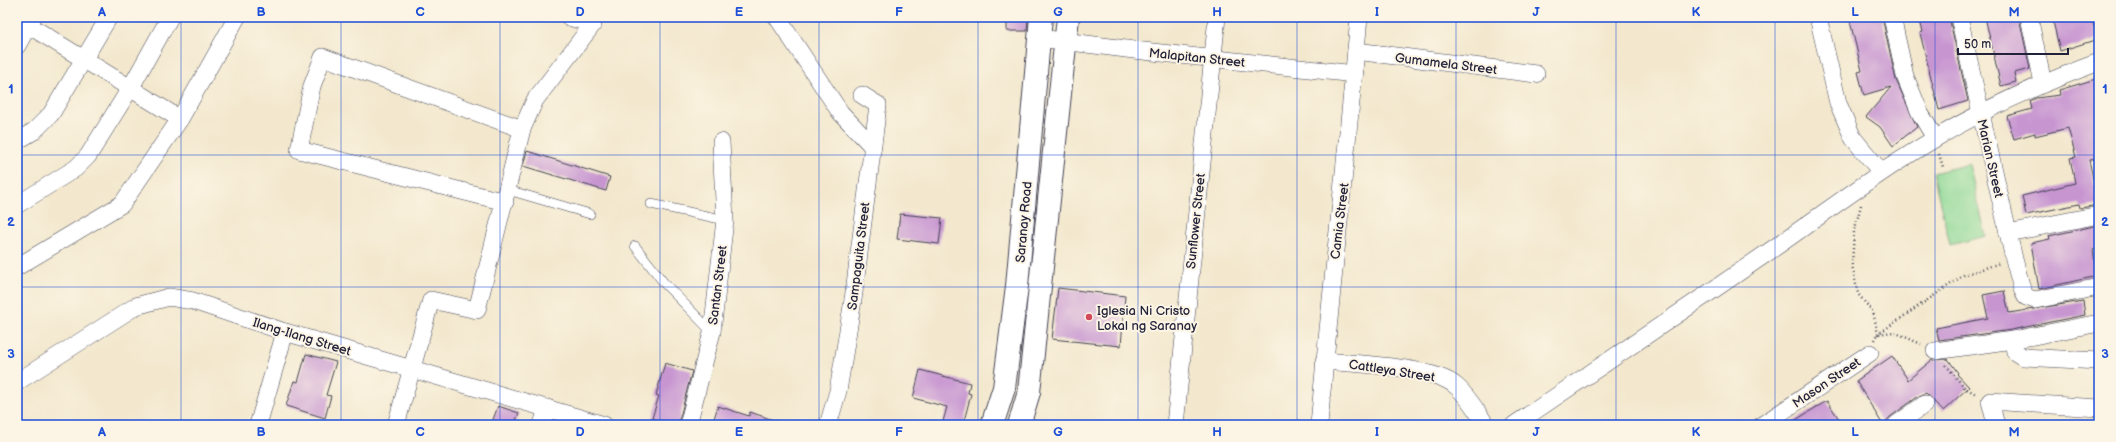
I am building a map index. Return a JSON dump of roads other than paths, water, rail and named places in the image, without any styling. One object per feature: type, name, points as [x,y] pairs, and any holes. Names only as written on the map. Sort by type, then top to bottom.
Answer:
[{"type":"street","points":[[17,141],[34,131],[51,114],[109,17]]},
{"type":"street","points":[[17,204],[76,168],[88,156],[131,87],[170,17]]},
{"type":"street","points":[[17,267],[122,204],[180,119],[237,17]]},
{"type":"street","points":[[396,425],[431,300],[478,310],[522,129],[535,100],[593,24],[569,17]]},
{"type":"street","points":[[777,17],[840,112],[872,146]]},
{"type":"street","name":"Saranay Road","points":[[1019,425],[1029,392],[1068,17]]},
{"type":"street","name":"Sunflower Street","points":[[1176,425],[1217,17]]},
{"type":"street","name":"Camia Street","points":[[1319,425],[1324,360],[1360,17]]},
{"type":"street","points":[[1818,17],[1838,103],[1854,138],[1881,172]]},
{"type":"street","points":[[1892,17],[1905,76],[1920,114],[1935,138]]},
{"type":"street","name":"Marian Street","points":[[1959,17],[2014,259],[2022,289],[2026,297],[2035,300],[2099,287]]},
{"type":"street","points":[[2029,17],[2043,83]]},
{"type":"street","points":[[17,46],[26,20],[180,119]]},
{"type":"street","name":"Saranay Road","points":[[992,425],[1004,388],[1017,286],[1040,27]]},
{"type":"street","name":"Malapitan Street","points":[[1040,27],[1065,42],[1355,74]]},
{"type":"street","name":"Gumamela Street","points":[[1356,51],[1536,74]]},
{"type":"street","points":[[506,196],[299,150],[312,86],[322,57],[522,129]]},
{"type":"street","points":[[1514,425],[1881,172],[1935,138],[1981,112],[2043,83],[2099,62]]},
{"type":"street","name":"Sampaguita Street","points":[[828,425],[838,392],[853,300],[878,105],[862,95]]},
{"type":"street","name":"Santan Street","points":[[688,425],[712,332],[725,220],[721,142]]},
{"type":"street","points":[[2008,233],[2099,216]]},
{"type":"street","name":"Ilang-Ilang Street","points":[[17,382],[136,306],[169,298],[192,301],[285,332],[604,425]]},
{"type":"street","points":[[1935,351],[2013,340],[2099,323]]},
{"type":"street","points":[[258,425],[285,332]]},
{"type":"street","points":[[2013,340],[2015,352],[2023,358],[2099,361]]},
{"type":"street","name":"Mason Street","points":[[1762,425],[1870,353]]},
{"type":"street","name":"Cattleya Street","points":[[1324,360],[1411,371],[1445,379],[1456,386],[1486,425]]},
{"type":"street","points":[[1996,425],[1990,401],[2099,408]]},
{"type":"street","points":[[1900,424],[1925,404]]},
{"type":"street","points":[[542,425],[547,408]]},
{"type":"lane","points":[[506,196],[590,214]]},
{"type":"lane","points":[[651,204],[725,220]]},
{"type":"lane","points":[[634,246],[664,283],[712,332]]},
{"type":"place","name":"Iglesia Ni Cristo Lokal ng Saranay","points":[[1089,317]]}]
